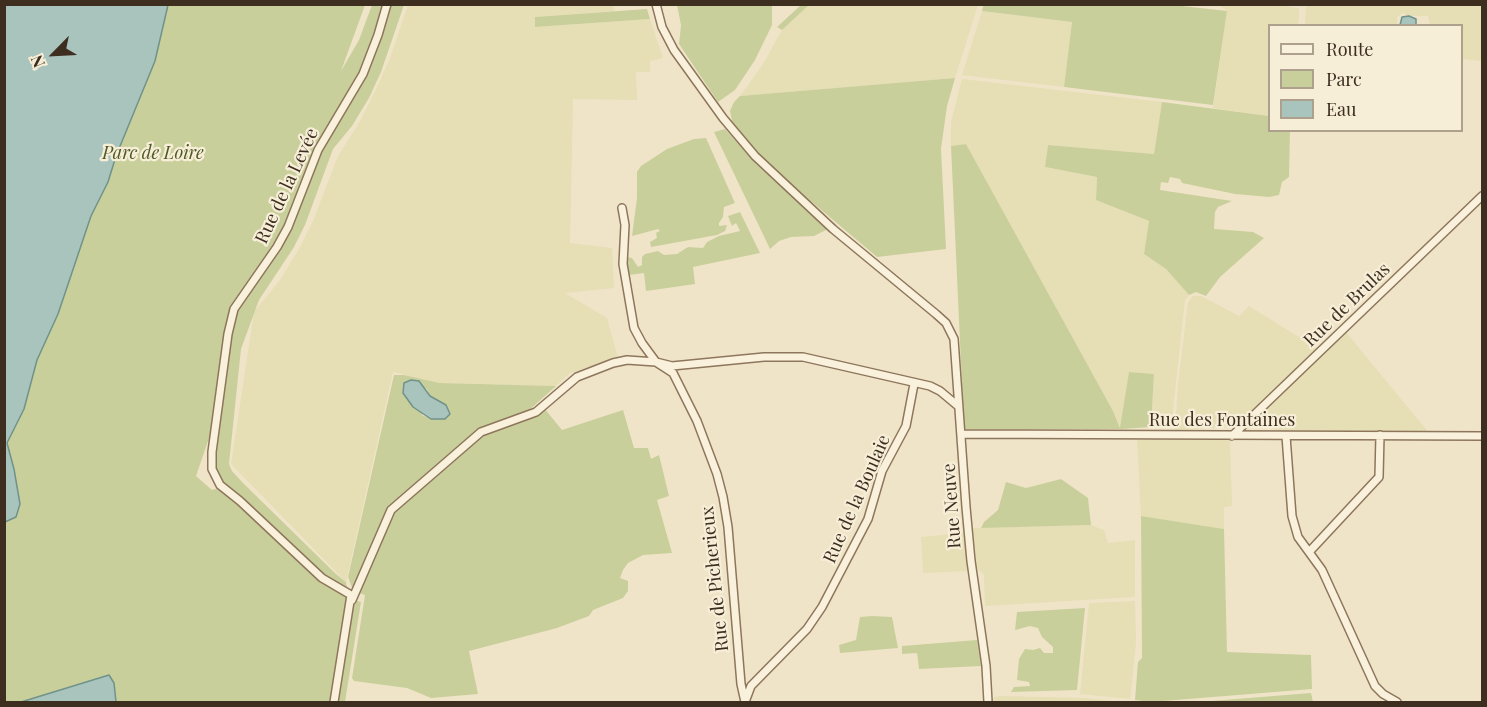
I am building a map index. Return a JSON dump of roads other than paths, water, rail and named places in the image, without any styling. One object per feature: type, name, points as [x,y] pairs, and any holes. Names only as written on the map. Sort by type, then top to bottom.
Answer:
[{"type":"street","name":"Rue de la Levée","points":[[352,600],[350,593],[322,578],[220,485],[212,469],[212,452],[226,344],[234,309],[277,247],[288,227],[318,150],[363,74],[387,4]]},
{"type":"street","name":"Rue Neuve","points":[[656,4],[667,37],[723,118],[755,156],[833,229],[946,323],[954,339],[971,561],[986,666],[988,702]]},
{"type":"street","name":"Rue de Brulas","points":[[1232,436],[1482,196]]},
{"type":"street","name":"Rue de Picherieux","points":[[622,208],[625,225],[623,264],[634,328],[656,362],[673,373],[697,421],[717,474],[728,527],[740,679],[745,702]]},
{"type":"street","points":[[334,702],[352,600],[390,510],[481,432],[536,412],[578,377],[627,360],[656,362],[672,366],[764,357],[803,357],[930,386],[958,406]]},
{"type":"street","name":"Rue de la Boulaie","points":[[745,702],[753,683],[807,629],[822,607],[868,519],[882,471],[906,426],[914,384]]},
{"type":"street","name":"Rue des Fontaines","points":[[962,434],[1482,435]]},
{"type":"street","points":[[1310,551],[1379,477],[1380,435]]},
{"type":"street","points":[[1286,436],[1292,516],[1298,537],[1322,570],[1372,680],[1383,694],[1397,702]]},
{"type":"street","points":[[740,679],[745,684],[753,683]]},
{"type":"water","points":[[4,5],[168,5],[155,61],[116,156],[108,182],[91,216],[58,314],[37,360],[24,409],[7,443],[20,504],[16,517],[5,522]]},
{"type":"water","points":[[1409,16],[1416,19],[1416,24],[1400,24],[1402,17]]},
{"type":"water","points":[[411,380],[419,381],[430,396],[446,405],[450,414],[445,419],[431,419],[413,407],[403,393],[404,383]]},
{"type":"water","points":[[109,675],[114,683],[116,702],[21,702]]},
{"type":"park label","name":"Parc de Loire","points":[[153,153]]}]
